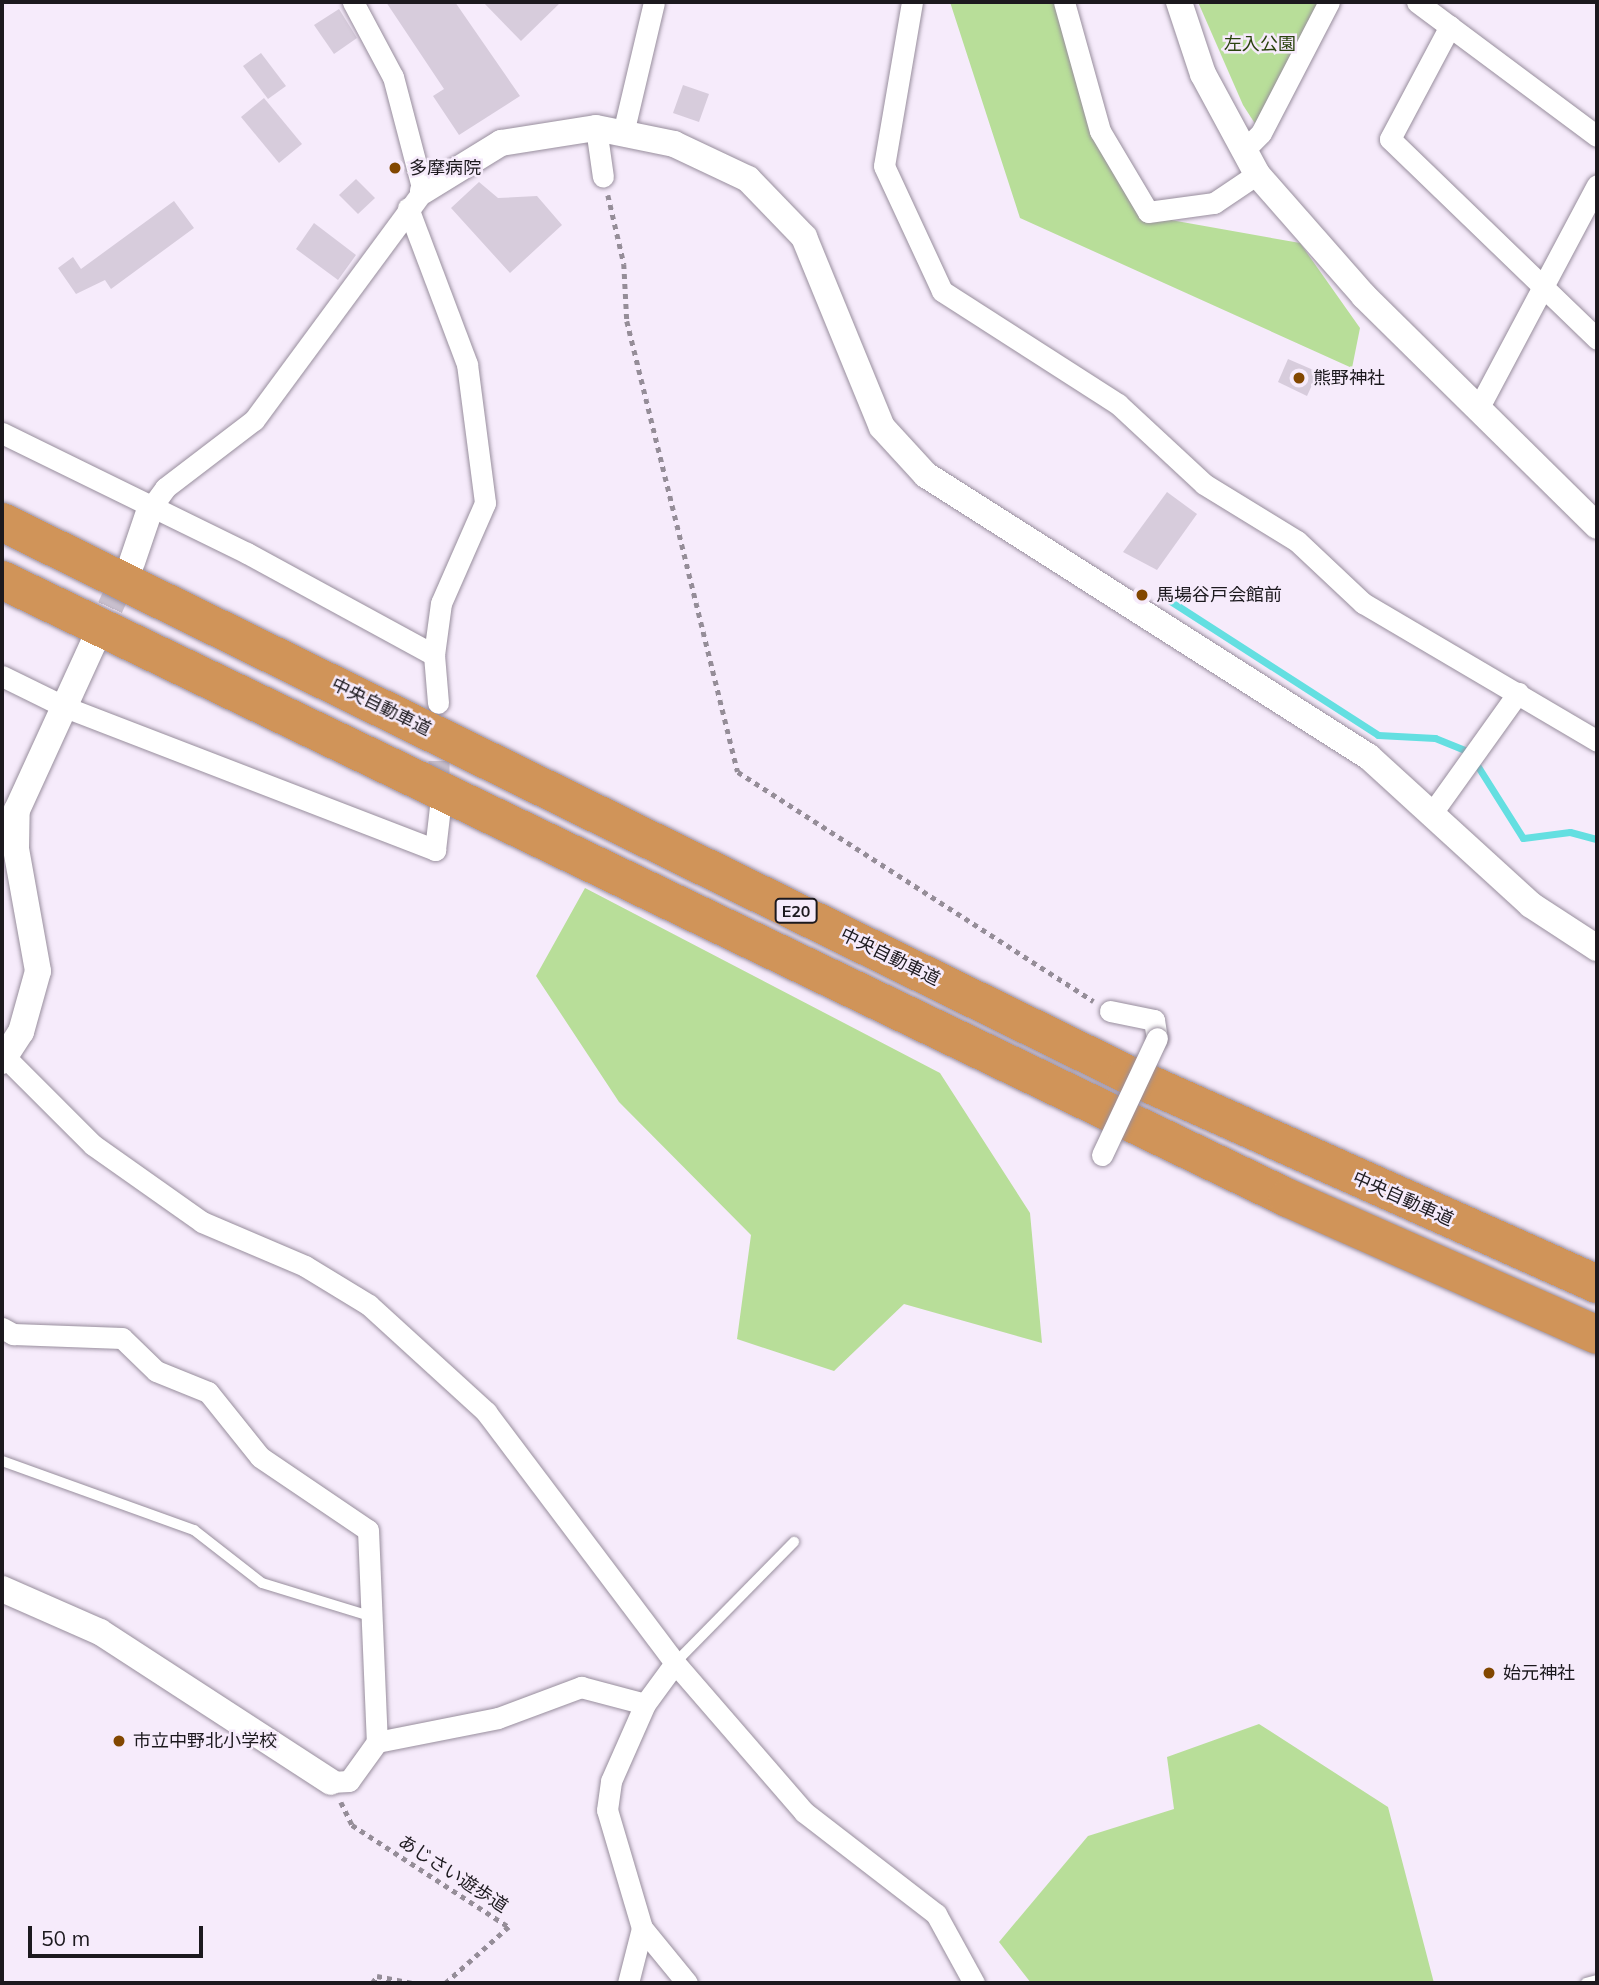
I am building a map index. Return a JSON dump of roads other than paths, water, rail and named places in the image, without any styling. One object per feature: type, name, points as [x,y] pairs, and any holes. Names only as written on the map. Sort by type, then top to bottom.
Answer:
[{"type":"highway","name":"中央自動車道","points":[[2,522],[1127,1074],[1597,1284]]},
{"type":"highway","name":"E20","points":[[2,580],[1288,1198],[1597,1335]]},
{"type":"street","points":[[353,2],[393,77],[416,200],[467,364],[485,503],[441,603],[434,655],[438,703]]},
{"type":"street","points":[[624,129],[654,2]]},
{"type":"street","points":[[912,2],[884,166],[942,291],[1118,404],[1204,484],[1297,541],[1363,603],[1597,741]]},
{"type":"street","points":[[1064,2],[1100,131],[1148,212],[1214,203],[1250,162],[1261,133],[1329,2]]},
{"type":"street","points":[[1179,2],[1203,74],[1250,162],[1364,296],[1597,526]]},
{"type":"street","points":[[1418,2],[1597,136]]},
{"type":"street","points":[[1450,26],[1390,139],[1597,339]]},
{"type":"street","points":[[596,128],[603,177]]},
{"type":"street","points":[[132,562],[150,509],[165,488],[254,420],[416,200],[501,143],[596,128],[624,129],[715,159],[775,203],[822,270],[882,427],[926,475],[1369,757],[1531,905],[1597,948]]},
{"type":"street","points":[[1479,407],[1546,289],[1597,185]]},
{"type":"street","points":[[2,433],[150,509],[247,553],[434,655]]},
{"type":"street","points":[[93,644],[17,810],[16,849],[38,971],[21,1032],[3,1059],[93,1145],[202,1222],[348,1292],[421,1349],[486,1412],[674,1663],[804,1812],[936,1914],[974,1983]]},
{"type":"street","points":[[2,676],[65,707],[435,850],[440,807]]},
{"type":"street","points":[[1432,813],[1518,693]]},
{"type":"street","points":[[1102,1154],[1157,1038],[1154,1020],[1110,1012]]},
{"type":"street","points":[[2,1328],[12,1334],[122,1338],[156,1371],[208,1392],[260,1457],[368,1530],[374,1618],[376,1742],[349,1781],[331,1782],[100,1632],[2,1589]]},
{"type":"street","points":[[674,1663],[645,1704],[611,1781],[607,1810],[642,1928],[687,1983]]},
{"type":"street","points":[[376,1742],[498,1718],[581,1687],[645,1704]]},
{"type":"street","points":[[628,1983],[642,1928]]},
{"type":"lane","points":[[2,1461],[194,1530],[262,1583],[374,1618]]},
{"type":"lane","points":[[674,1663],[794,1542]]},
{"type":"lane","points":[[1586,1983],[1597,1980]]},
{"type":"waterway","points":[[1161,595],[1378,735],[1435,738],[1465,750]]},
{"type":"waterway","points":[[1477,765],[1523,838],[1570,832],[1597,839]]},
{"type":"tunnel","points":[[94,643],[129,566]]},
{"type":"tunnel","points":[[439,729],[439,795]]},
{"type":"place","name":"多摩病院","points":[[395,168]]},
{"type":"place","name":"熊野神社","points":[[1299,378]]},
{"type":"place","name":"馬場谷戸会館前","points":[[1142,595]]},
{"type":"place","name":"始元神社","points":[[1489,1673]]},
{"type":"place","name":"市立中野北小学校","points":[[119,1741]]},
{"type":"park label","name":"左入公園","points":[[1260,44]]}]
